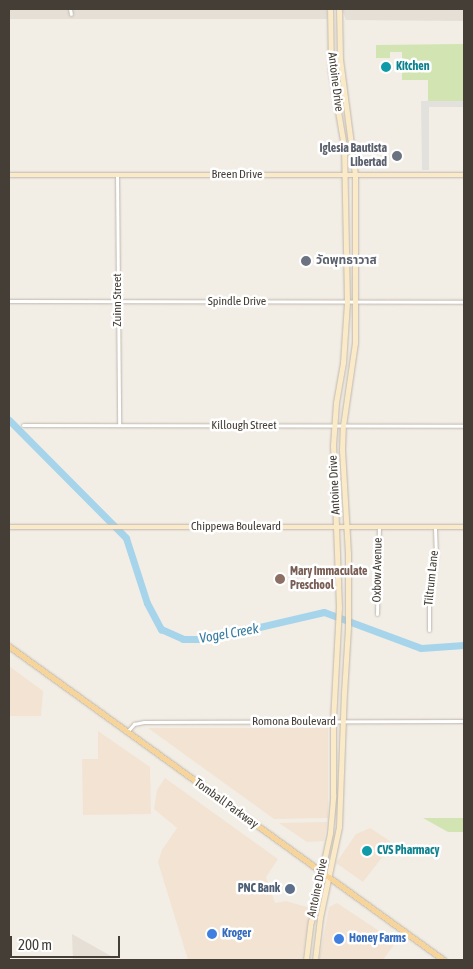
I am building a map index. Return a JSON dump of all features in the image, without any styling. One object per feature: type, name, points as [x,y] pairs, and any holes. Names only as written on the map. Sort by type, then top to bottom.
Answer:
[{"type":"main road","name":"Antoine Drive","points":[[306,960],[307,942],[329,835],[333,795],[333,721],[339,608],[337,527],[333,477],[334,426],[344,363],[347,302],[346,175],[330,42],[330,9]]},
{"type":"main road","name":"Antoine Drive","points":[[314,960],[339,827],[342,796],[343,722],[348,627],[346,527],[342,471],[343,426],[352,364],[356,302],[356,239],[355,175],[339,42],[339,9]]},
{"type":"main road","points":[[337,107],[346,105]]},
{"type":"main road","name":"Breen Drive","points":[[9,175],[464,175]]},
{"type":"main road","points":[[347,239],[356,239]]},
{"type":"main road","points":[[344,363],[352,364]]},
{"type":"main road","name":"Chippewa Boulevard","points":[[9,527],[464,527]]},
{"type":"main road","points":[[338,582],[348,582]]},
{"type":"main road","name":"Tomball Parkway","points":[[9,646],[444,960]]},
{"type":"main road","points":[[336,665],[346,666]]},
{"type":"main road","points":[[333,795],[342,796]]},
{"type":"main road","points":[[307,942],[316,942]]},
{"type":"street","points":[[70,9],[70,14]]},
{"type":"street","name":"Zuinn Street","points":[[117,175],[120,426]]},
{"type":"street","name":"Spindle Drive","points":[[9,301],[464,302]]},
{"type":"street","name":"Killough Street","points":[[23,425],[464,426]]},
{"type":"street","name":"Oxbow Avenue","points":[[377,614],[379,527]]},
{"type":"street","name":"Tiltrum Lane","points":[[429,630],[429,599],[436,558],[436,527]]},
{"type":"street","name":"Romona Boulevard","points":[[127,732],[134,724],[144,722],[464,721]]},
{"type":"shaded area","points":[[9,9],[327,9],[327,19],[9,19]]},
{"type":"shaded area","points":[[342,9],[464,9],[464,21],[346,20]]},
{"type":"shaded area","points":[[421,101],[464,101],[464,107],[429,107],[429,170],[422,170]]},
{"type":"shaded area","points":[[9,666],[43,691],[41,716],[9,716]]},
{"type":"shaded area","points":[[148,728],[328,728],[328,818],[274,819]]},
{"type":"shaded area","points":[[98,731],[150,767],[151,814],[83,815],[82,759],[98,759]]},
{"type":"shaded area","points":[[165,778],[278,859],[266,877],[275,903],[286,901],[310,908],[302,960],[188,960],[158,862],[162,850],[177,828],[154,809],[157,790]]},
{"type":"shaded area","points":[[327,822],[324,841],[307,842],[279,823]]},
{"type":"shaded area","points":[[370,828],[390,841],[391,846],[363,882],[336,863],[356,834]]},
{"type":"shaded area","points":[[337,903],[396,942],[383,960],[319,960],[329,907]]},
{"type":"shaded area","points":[[72,934],[118,960],[73,960]]},
{"type":"green space","points":[[464,44],[464,101],[428,101],[428,80],[402,80],[402,52],[390,52],[390,58],[376,58],[376,45]]},
{"type":"green space","points":[[423,818],[464,818],[464,832],[448,832]]},
{"type":"waterway","name":"Vogel Creek","points":[[9,420],[126,538],[147,603],[161,629],[183,639],[208,639],[324,612],[421,648],[464,645]]},
{"type":"place","name":"Kitchen","points":[[386,67]]},
{"type":"place","name":"Iglesia Bautista Libertad","points":[[397,156]]},
{"type":"place","name":"วัดพุทธาวาส","points":[[306,261]]},
{"type":"place","name":"Mary Immaculate Preschool","points":[[280,579]]},
{"type":"place","name":"CVS Pharmacy","points":[[367,851]]},
{"type":"place","name":"PNC Bank","points":[[290,889]]},
{"type":"place","name":"Kroger","points":[[212,934]]},
{"type":"place","name":"Honey Farms","points":[[339,939]]}]
